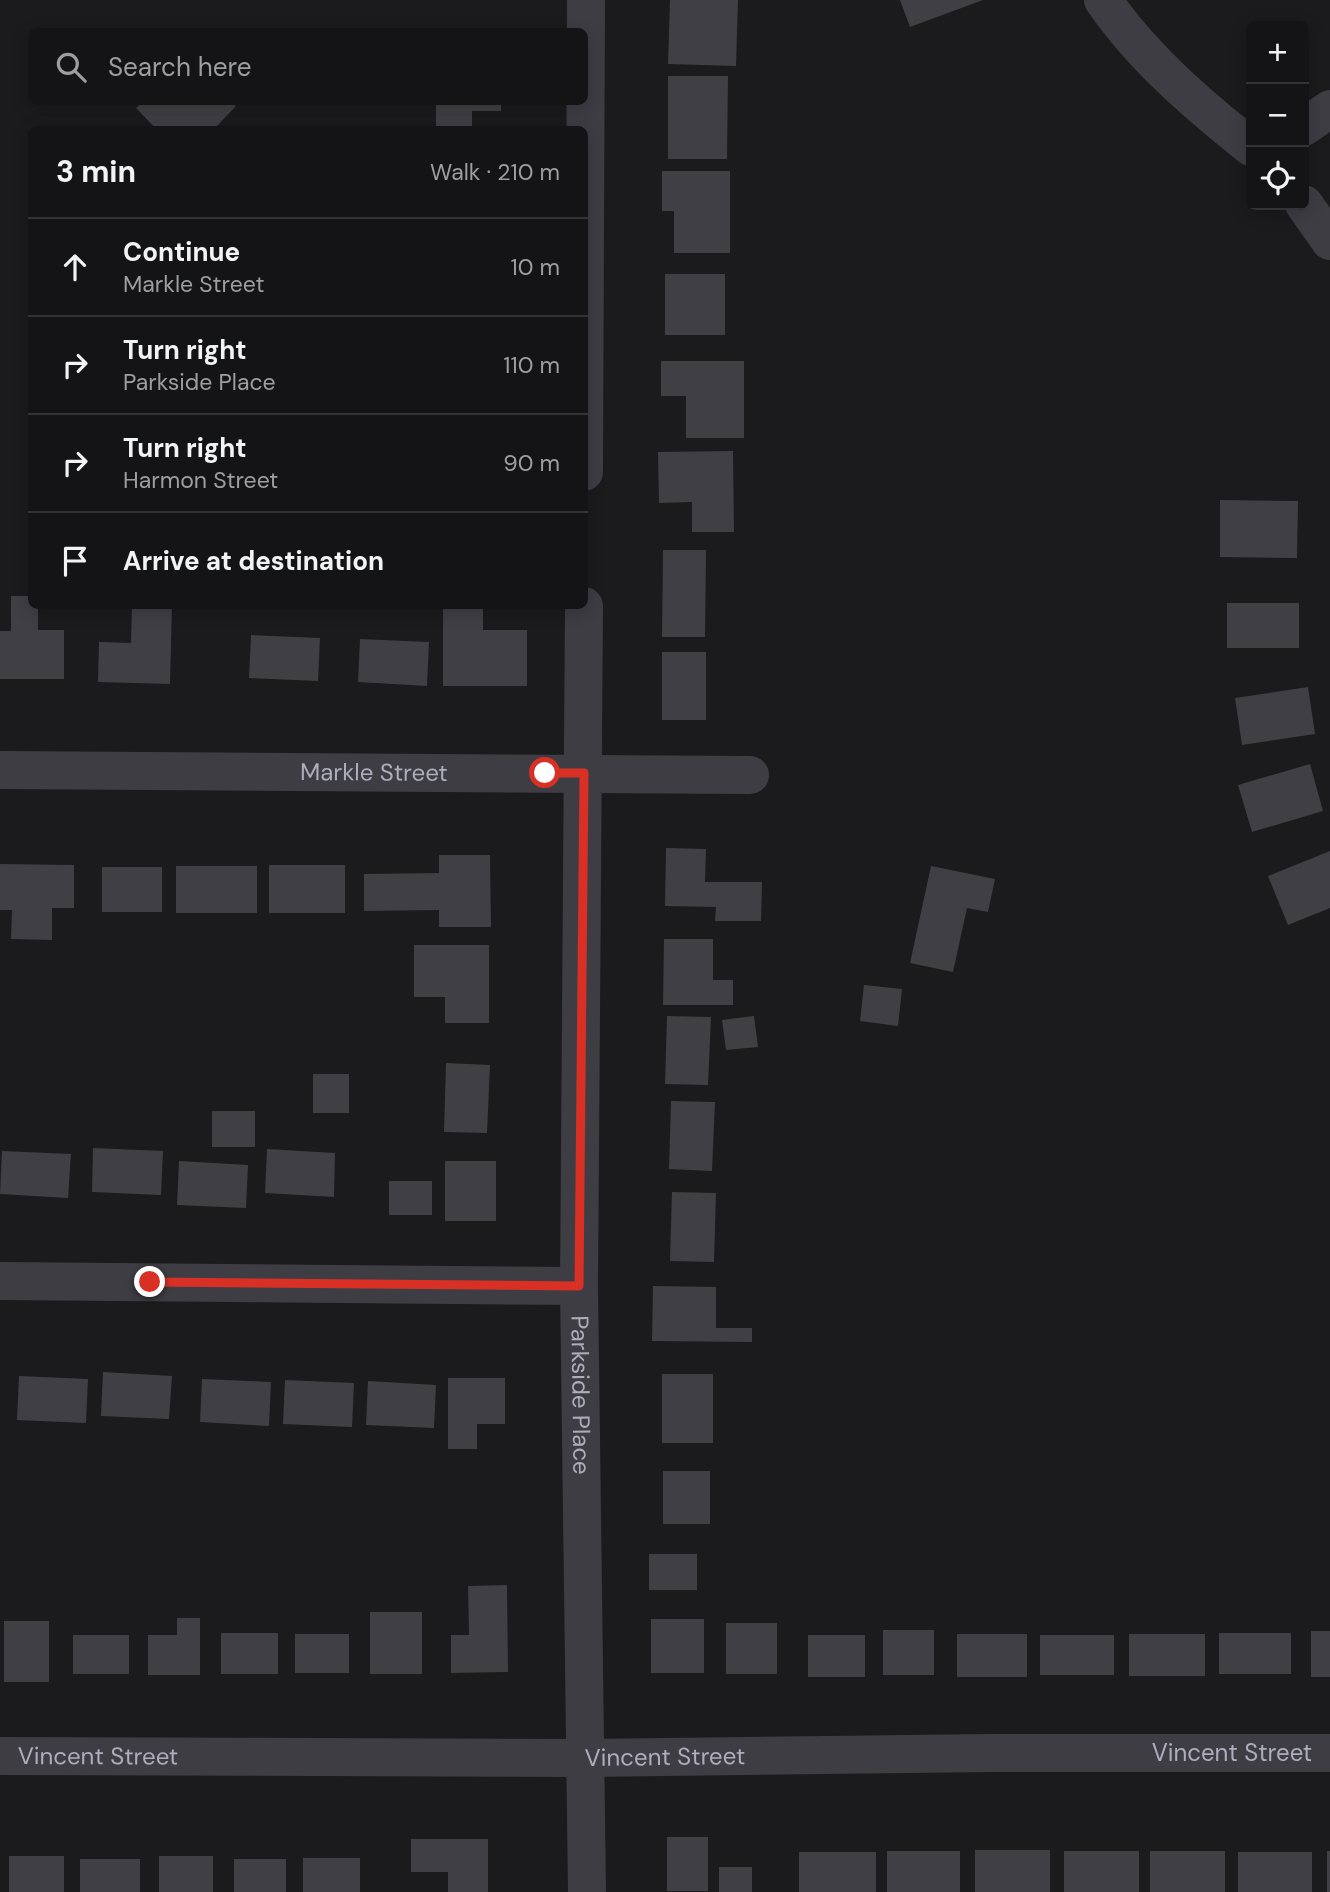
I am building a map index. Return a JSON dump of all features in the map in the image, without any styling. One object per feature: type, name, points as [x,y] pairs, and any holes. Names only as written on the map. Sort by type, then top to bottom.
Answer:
[{"type":"street","points":[[586,0],[586,28]]},
{"type":"street","points":[[1103,0],[1152,59],[1246,143]]},
{"type":"street","points":[[585,126],[586,105]]},
{"type":"street","points":[[1309,124],[1330,109]]},
{"type":"street","points":[[1308,210],[1330,242]]},
{"type":"street","name":"Parkside Place","points":[[584,609],[579,1286],[587,1892]]},
{"type":"street","name":"Markle Street","points":[[0,769],[316,774],[750,775]]},
{"type":"street","points":[[0,1282],[579,1286]]},
{"type":"street","name":"Vincent Street","points":[[0,1756],[586,1758],[991,1753],[1330,1753]]},
{"type":"building","points":[[670,0],[738,0],[736,66],[668,64]]},
{"type":"building","points":[[900,0],[983,0],[910,27]]},
{"type":"building","points":[[668,76],[728,76],[727,159],[668,159]]},
{"type":"building","points":[[139,105],[236,106],[217,126],[153,126],[136,108]]},
{"type":"building","points":[[436,105],[501,105],[501,111],[472,111],[472,126],[436,126]]},
{"type":"building","points":[[662,171],[730,171],[730,253],[674,253],[674,211],[662,211]]},
{"type":"building","points":[[665,274],[725,274],[725,335],[665,335]]},
{"type":"building","points":[[661,361],[744,361],[744,438],[686,438],[686,396],[661,396]]},
{"type":"building","points":[[733,451],[734,532],[692,532],[692,502],[659,503],[658,452]]},
{"type":"building","points":[[1220,500],[1298,501],[1297,558],[1220,557]]},
{"type":"building","points":[[663,550],[706,550],[705,637],[662,637]]},
{"type":"building","points":[[11,596],[28,596],[28,609],[38,609],[38,630],[64,630],[64,679],[0,679],[0,631],[11,631]]},
{"type":"building","points":[[1227,603],[1299,603],[1299,648],[1227,648]]},
{"type":"building","points":[[132,609],[172,609],[170,684],[98,682],[99,642],[131,643]]},
{"type":"building","points":[[443,609],[483,609],[483,630],[527,630],[527,686],[443,686]]},
{"type":"building","points":[[251,635],[320,638],[318,681],[249,678]]},
{"type":"building","points":[[360,639],[429,642],[427,686],[358,682]]},
{"type":"building","points":[[662,652],[706,652],[706,720],[662,720]]},
{"type":"building","points":[[1308,687],[1315,734],[1242,745],[1235,698]]},
{"type":"building","points":[[1310,764],[1323,811],[1252,832],[1238,785]]},
{"type":"building","points":[[666,848],[706,849],[705,882],[762,882],[761,921],[715,921],[716,907],[665,906]]},
{"type":"building","points":[[1330,851],[1330,908],[1288,925],[1268,876]]},
{"type":"building","points":[[439,855],[490,855],[491,927],[439,927],[439,910],[364,911],[364,874],[439,873]]},
{"type":"building","points":[[0,864],[74,865],[74,908],[52,908],[52,940],[11,939],[12,910],[0,910]]},
{"type":"building","points":[[269,865],[345,865],[345,913],[269,913]]},
{"type":"building","points":[[176,866],[257,866],[257,913],[176,913]]},
{"type":"building","points":[[931,866],[995,879],[988,912],[967,908],[953,972],[910,963]]},
{"type":"building","points":[[102,867],[162,867],[162,912],[102,912]]},
{"type":"building","points":[[664,939],[713,939],[713,980],[733,980],[733,1005],[663,1005]]},
{"type":"building","points":[[414,945],[489,945],[489,1023],[445,1023],[445,997],[414,997]]},
{"type":"building","points":[[864,985],[902,989],[898,1026],[860,1021]]},
{"type":"building","points":[[667,1016],[711,1017],[708,1085],[665,1084]]},
{"type":"building","points":[[754,1016],[758,1047],[726,1050],[722,1020]]},
{"type":"building","points":[[446,1063],[490,1065],[487,1133],[444,1132]]},
{"type":"building","points":[[313,1074],[349,1074],[349,1113],[313,1113]]},
{"type":"building","points":[[671,1101],[715,1102],[712,1171],[669,1169]]},
{"type":"building","points":[[212,1111],[255,1111],[255,1147],[212,1147]]},
{"type":"building","points":[[93,1148],[163,1151],[161,1195],[92,1192]]},
{"type":"building","points":[[267,1149],[335,1153],[334,1197],[265,1193]]},
{"type":"building","points":[[2,1151],[71,1154],[68,1198],[0,1194]]},
{"type":"building","points":[[179,1161],[248,1165],[246,1208],[177,1205]]},
{"type":"building","points":[[445,1161],[496,1161],[496,1221],[445,1221]]},
{"type":"building","points":[[389,1181],[432,1181],[432,1215],[389,1215]]},
{"type":"building","points":[[672,1192],[716,1193],[714,1262],[670,1261]]},
{"type":"building","points":[[653,1286],[716,1287],[716,1328],[752,1328],[752,1342],[652,1341]]},
{"type":"building","points":[[103,1372],[172,1376],[169,1419],[101,1416]]},
{"type":"building","points":[[662,1374],[713,1374],[713,1443],[662,1443]]},
{"type":"building","points":[[19,1376],[88,1379],[86,1423],[17,1420]]},
{"type":"building","points":[[448,1378],[505,1378],[505,1424],[477,1424],[477,1449],[448,1449]]},
{"type":"building","points":[[202,1379],[271,1382],[269,1426],[200,1422]]},
{"type":"building","points":[[285,1380],[354,1383],[352,1427],[283,1424]]},
{"type":"building","points":[[368,1381],[436,1385],[434,1428],[366,1425]]},
{"type":"building","points":[[663,1471],[710,1471],[710,1524],[663,1524]]},
{"type":"building","points":[[649,1554],[697,1554],[697,1590],[649,1590]]},
{"type":"building","points":[[507,1585],[508,1672],[451,1673],[451,1635],[469,1635],[468,1586]]},
{"type":"building","points":[[370,1612],[422,1612],[422,1674],[370,1674]]},
{"type":"building","points":[[177,1618],[200,1618],[200,1675],[148,1675],[148,1635],[177,1635]]},
{"type":"building","points":[[651,1619],[704,1619],[704,1673],[651,1673]]},
{"type":"building","points":[[4,1621],[49,1621],[49,1682],[4,1682]]},
{"type":"building","points":[[726,1623],[777,1623],[777,1674],[726,1674]]},
{"type":"building","points":[[883,1630],[934,1630],[934,1675],[883,1675]]},
{"type":"building","points":[[1311,1631],[1330,1631],[1330,1677],[1311,1677]]},
{"type":"building","points":[[221,1633],[278,1633],[278,1674],[221,1674]]},
{"type":"building","points":[[1219,1633],[1291,1633],[1291,1674],[1219,1674]]},
{"type":"building","points":[[295,1634],[349,1634],[349,1673],[295,1673]]},
{"type":"building","points":[[957,1634],[1027,1634],[1027,1677],[957,1677]]},
{"type":"building","points":[[1129,1634],[1205,1634],[1205,1676],[1129,1676]]},
{"type":"building","points":[[73,1635],[129,1635],[129,1674],[73,1674]]},
{"type":"building","points":[[808,1635],[865,1635],[865,1677],[808,1677]]},
{"type":"building","points":[[1040,1635],[1114,1635],[1114,1675],[1040,1675]]},
{"type":"building","points":[[667,1837],[708,1837],[708,1891],[667,1891]]},
{"type":"building","points":[[411,1839],[488,1839],[488,1892],[448,1892],[448,1872],[411,1872]]},
{"type":"building","points":[[975,1850],[1050,1850],[1050,1892],[975,1892]]},
{"type":"building","points":[[887,1851],[960,1851],[960,1892],[887,1892]]},
{"type":"building","points":[[1064,1851],[1139,1851],[1139,1892],[1064,1892]]},
{"type":"building","points":[[1150,1851],[1225,1851],[1225,1892],[1150,1892]]},
{"type":"building","points":[[1327,1851],[1330,1851],[1330,1892],[1327,1892]]},
{"type":"building","points":[[799,1852],[876,1852],[876,1892],[799,1892]]},
{"type":"building","points":[[1238,1852],[1312,1852],[1312,1892],[1238,1892]]},
{"type":"building","points":[[9,1856],[64,1856],[64,1892],[9,1892]]},
{"type":"building","points":[[159,1856],[213,1856],[213,1892],[159,1892]]},
{"type":"building","points":[[303,1858],[360,1858],[360,1892],[303,1892]]},
{"type":"building","points":[[80,1859],[140,1859],[140,1892],[80,1892]]},
{"type":"building","points":[[234,1859],[286,1859],[286,1892],[234,1892]]},
{"type":"building","points":[[719,1867],[752,1867],[752,1892],[719,1892]]},
{"type":"route","points":[[150,1282],[579,1286],[584,773],[545,773]]}]
